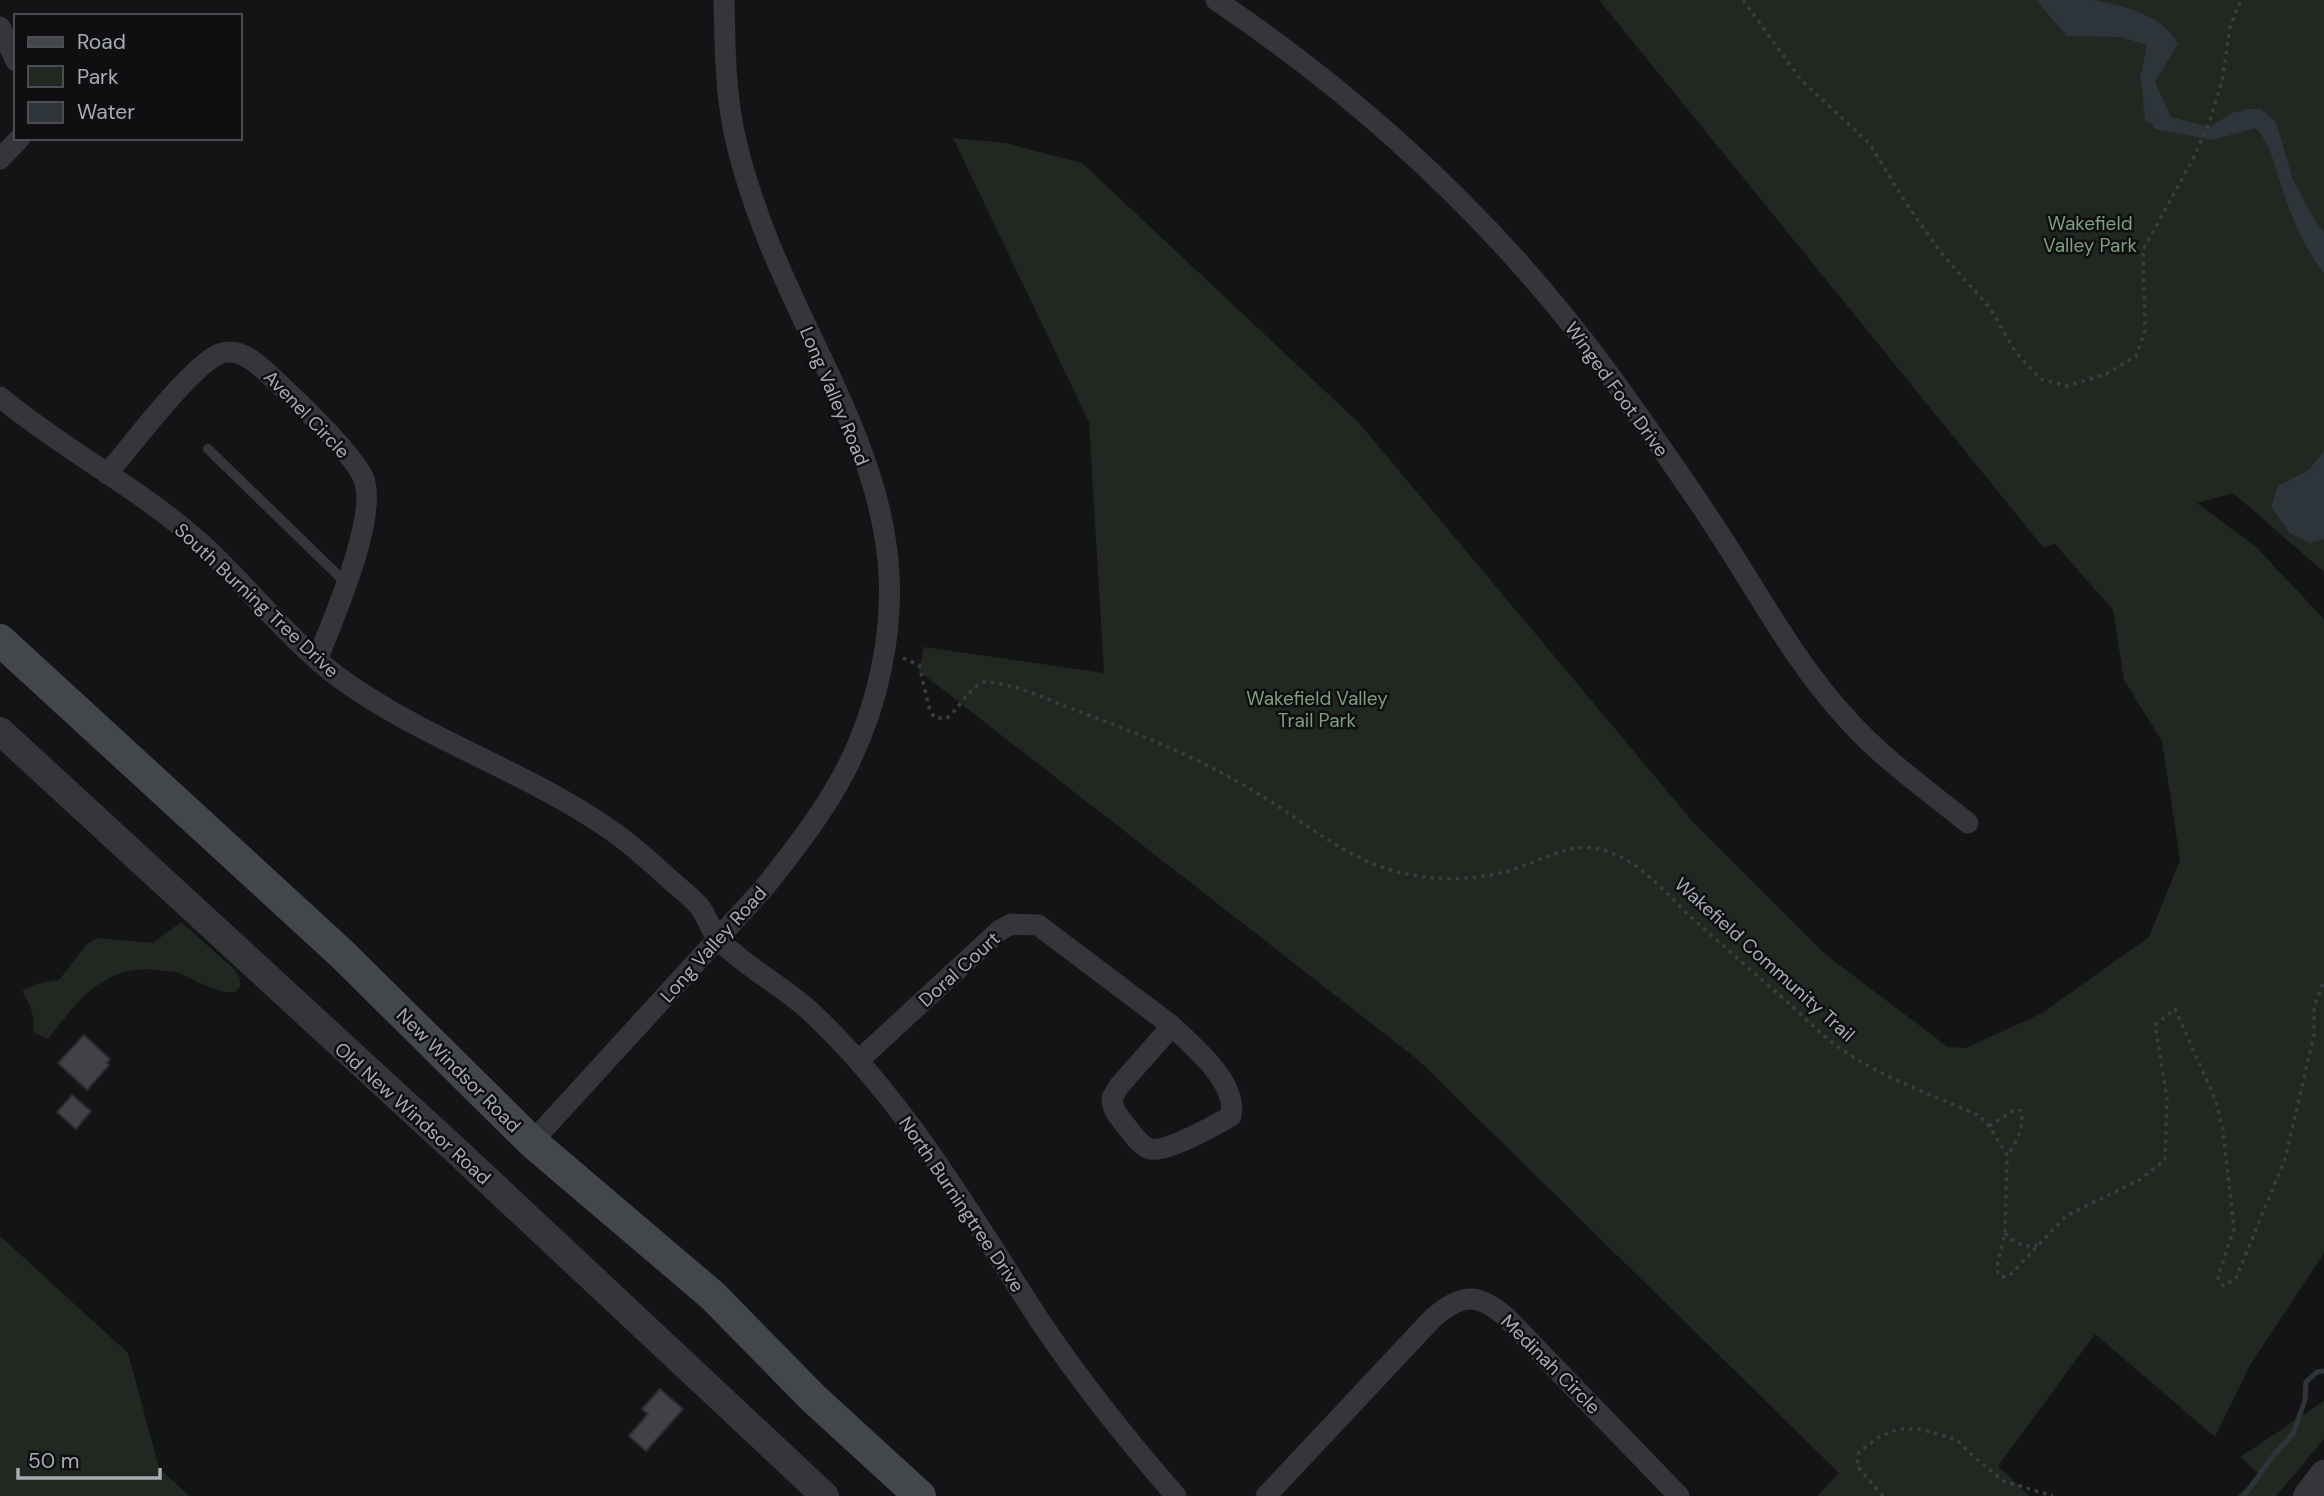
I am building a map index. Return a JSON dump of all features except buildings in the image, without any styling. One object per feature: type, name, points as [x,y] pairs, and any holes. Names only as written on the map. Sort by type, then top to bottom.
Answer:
[{"type":"main road","name":"New Windsor Road","points":[[0,640],[342,954],[532,1142],[713,1296],[813,1398],[920,1496]]},
{"type":"street","name":"Long Valley Road","points":[[532,1142],[764,888],[817,817],[839,782],[860,736],[885,651],[889,582],[886,544],[874,491],[852,426],[782,277],[746,178],[734,132],[728,91],[724,0]]},
{"type":"street","name":"Winged Foot Drive","points":[[1216,0],[1301,60],[1366,112],[1491,230],[1613,379],[1825,695],[1872,744],[1968,822]]},
{"type":"street","points":[[0,27],[14,57]]},
{"type":"street","points":[[0,159],[18,140]]},
{"type":"street","name":"Avenel Circle","points":[[107,474],[188,380],[209,360],[223,353],[238,354],[252,360],[299,403],[354,462],[366,488],[361,537],[347,584],[317,660]]},
{"type":"street","name":"South Burning Tree Drive","points":[[0,397],[33,424],[107,474],[204,546],[317,660],[372,701],[542,790],[610,830],[700,907],[718,939]]},
{"type":"street","name":"Old New Windsor Road","points":[[0,731],[463,1157],[825,1496]]},
{"type":"street","name":"Doral Court","points":[[858,1061],[1000,930],[1012,924],[1038,925],[1172,1026],[1219,1076],[1233,1106],[1231,1116],[1170,1146],[1149,1149],[1114,1111],[1112,1098],[1119,1086],[1172,1026]]},
{"type":"street","name":"North Burningtree Drive","points":[[718,939],[809,1011],[858,1061],[933,1155],[1068,1360],[1148,1464],[1177,1496]]},
{"type":"street","name":"Medinah Circle","points":[[1266,1496],[1432,1319],[1459,1299],[1490,1303],[1507,1318],[1679,1496]]},
{"type":"street","points":[[2307,1496],[2324,1474]]},
{"type":"lane","points":[[208,449],[347,584]]},
{"type":"path","points":[[1743,0],[1801,80],[1870,144],[1920,223],[1942,254],[1990,308],[2015,351],[2040,379],[2067,386],[2106,374],[2136,356],[2145,331],[2143,250],[2193,159],[2210,120],[2222,81],[2230,27],[2241,0]]},
{"type":"path","name":"Wakefield Community Trail","points":[[885,651],[919,665],[930,711],[934,716],[946,719],[968,692],[983,682],[1011,685],[1141,735],[1197,761],[1264,797],[1342,849],[1373,864],[1404,874],[1461,879],[1511,870],[1545,855],[1567,849],[1589,848],[1614,853],[1650,875],[1688,914],[1833,1044],[1882,1072],[1980,1116],[2007,1155]]},
{"type":"path","points":[[1989,1126],[2016,1109],[2021,1111],[2021,1126],[2007,1155],[2005,1233],[1997,1266],[2002,1277],[2009,1276],[2066,1216],[2141,1179],[2165,1160],[2167,1098],[2155,1025],[2175,1009],[2216,1101],[2223,1131],[2234,1229],[2218,1277],[2224,1286],[2230,1284],[2236,1278],[2248,1252],[2284,1159],[2314,1035],[2314,1007],[2324,981]]},
{"type":"path","points":[[2005,1233],[2022,1246],[2039,1245]]},
{"type":"path","points":[[1883,1496],[1857,1466],[1859,1452],[1880,1437],[1898,1429],[1921,1429],[1957,1440],[2003,1481],[2053,1496]]},
{"type":"green space","name":"Wakefield Valley Trail Park","points":[[1599,0],[2324,0],[2324,572],[2233,493],[2197,503],[2256,547],[2324,619],[2324,1253],[2250,1365],[2215,1437],[2095,1334],[1998,1466],[2030,1496],[1817,1496],[1839,1473],[1417,1059],[919,671],[924,647],[1104,673],[1089,422],[953,138],[1006,143],[1082,163],[1359,423],[1693,822],[1826,955],[1948,1047],[1966,1048],[2042,1013],[2149,937],[2180,860],[2162,741],[2124,680],[2113,610],[2055,544],[2043,547]]},
{"type":"green space","points":[[181,922],[234,969],[240,979],[240,987],[235,992],[213,989],[174,972],[138,970],[122,973],[94,988],[70,1011],[48,1039],[33,1032],[32,1011],[22,991],[36,984],[59,980],[87,944],[98,938],[153,943]]},
{"type":"green space","points":[[0,1236],[128,1353],[159,1468],[189,1496],[0,1496]]},
{"type":"green space","points":[[2324,1401],[2324,1439],[2276,1496],[2237,1496],[2260,1475],[2240,1457]]},
{"type":"water","points":[[2036,0],[2103,2],[2129,8],[2163,26],[2178,44],[2155,82],[2171,117],[2210,127],[2232,113],[2261,109],[2276,122],[2293,180],[2324,232],[2324,273],[2299,232],[2269,148],[2255,128],[2213,140],[2154,129],[2145,105],[2140,78],[2147,45],[2121,37],[2067,36]]},
{"type":"water","points":[[2324,451],[2324,539],[2309,543],[2289,532],[2271,507],[2278,486],[2309,470]]},
{"type":"waterway","points":[[2145,101],[2148,119],[2154,122]]},
{"type":"waterway","points":[[2244,1496],[2293,1434],[2305,1400],[2306,1382],[2317,1372],[2324,1371]]},
{"type":"park label","name":"Wakefield Valley Park","points":[[2090,234]]}]
